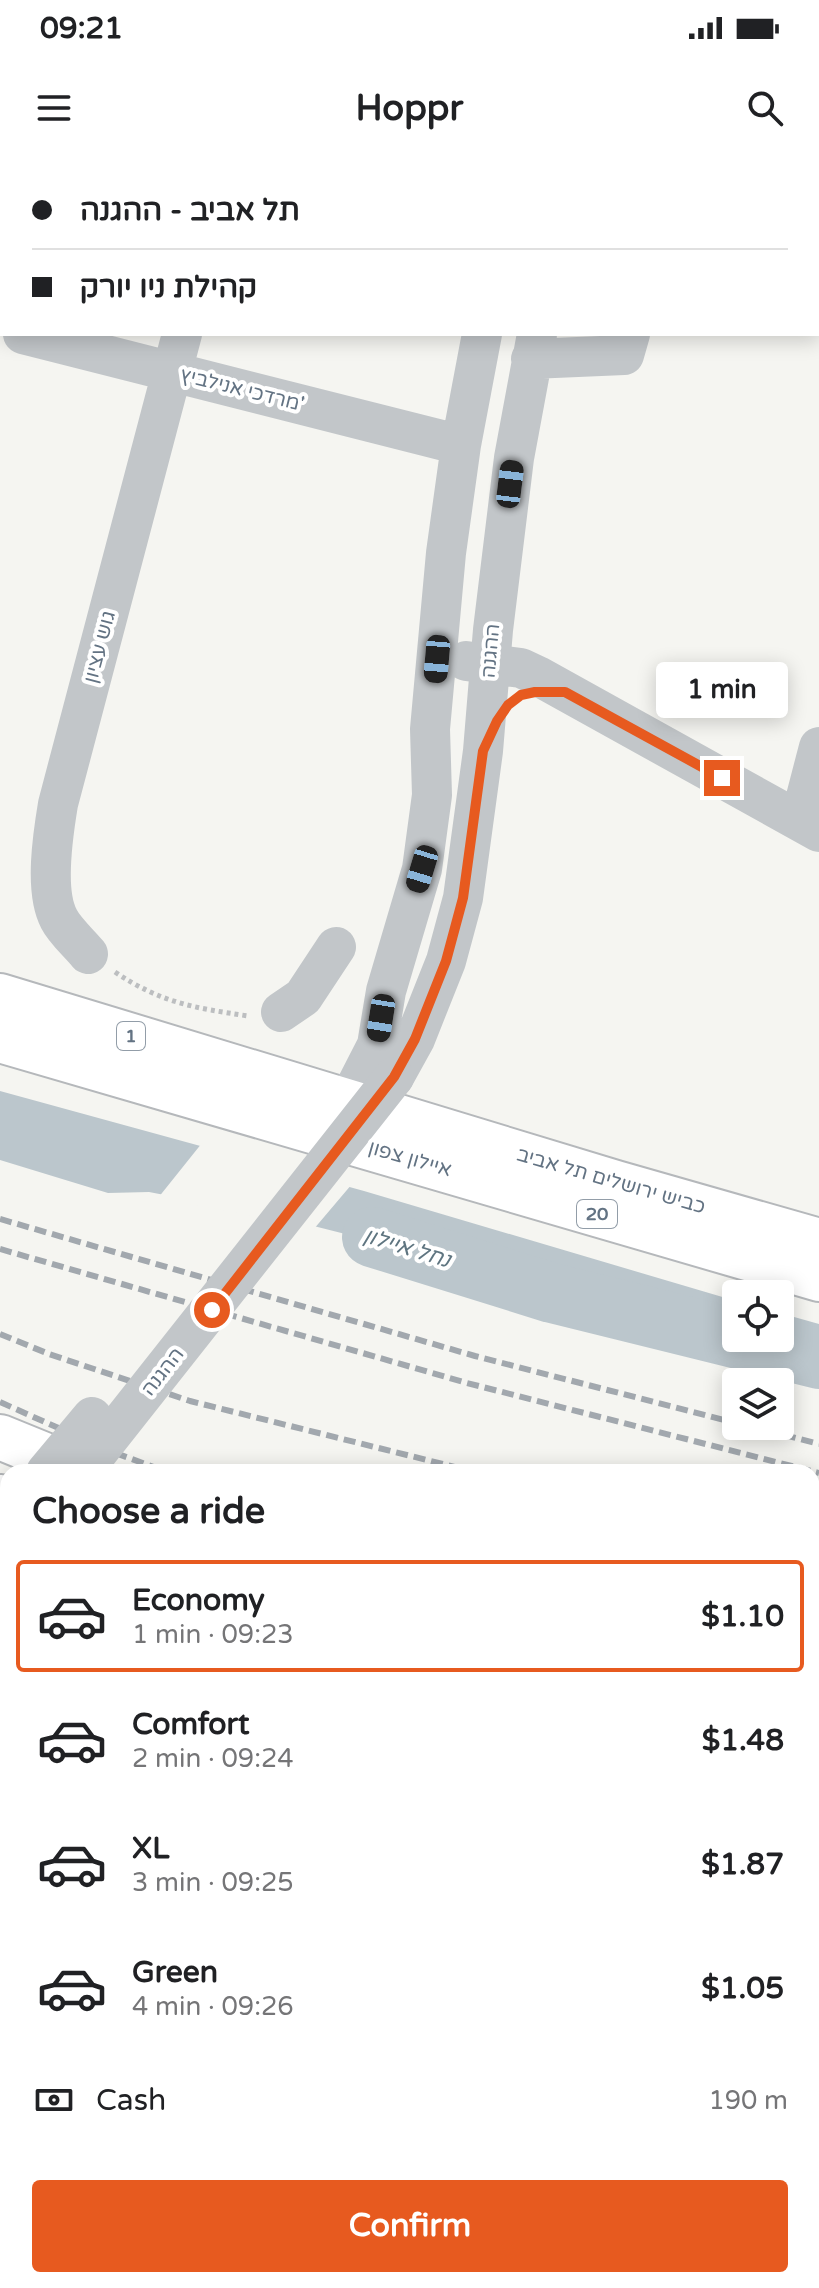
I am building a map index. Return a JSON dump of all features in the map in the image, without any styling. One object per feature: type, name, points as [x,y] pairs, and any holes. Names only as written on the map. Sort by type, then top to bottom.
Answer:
[{"type":"main road","name":"1","points":[[0,996],[399,1098]]},
{"type":"main road","name":"איילון צפון","points":[[0,1040],[819,1279]]},
{"type":"main road","name":"כביש ירושלים תל אביב","points":[[399,1098],[616,1183],[819,1241]]},
{"type":"main road","points":[[0,1437],[65,1464]]},
{"type":"street","name":"מרדכי אנילביץ'","points":[[39,336],[177,353],[331,412],[461,445]]},
{"type":"street","name":"ההגנה","points":[[52,1464],[356,1086],[377,1045],[386,991],[422,869],[432,795],[430,729],[446,553],[461,445],[482,336]]},
{"type":"street","points":[[534,347],[624,355],[629,336]]},
{"type":"street","name":"ההגנה","points":[[91,1464],[399,1098],[415,1039],[446,961],[463,898],[483,751],[514,458],[534,347]]},
{"type":"street","name":"גוש עציון","points":[[88,954],[58,919],[51,886],[52,842],[58,804],[177,353]]},
{"type":"street","points":[[437,659],[521,668],[810,826],[818,755]]},
{"type":"street","points":[[483,751],[497,721],[508,705],[521,695],[565,692]]},
{"type":"street","points":[[281,1012],[303,997],[336,947]]},
{"type":"path","points":[[88,954],[139,988],[174,1003],[254,1016],[281,1012]]},
{"type":"water","points":[[0,1091],[364,1191],[722,1297],[722,1352],[794,1352],[794,1317],[819,1324],[819,1382],[794,1375],[794,1368],[767,1368],[723,1356],[612,1316],[615,1302],[274,1216],[149,1192],[108,1193],[0,1160]]},
{"type":"pier","points":[[202,1143],[352,1184],[313,1230],[158,1198]]},
{"type":"waterway","name":"נחל איילון","points":[[372,1237],[552,1293],[819,1359]]},
{"type":"railway","points":[[0,1219],[475,1356],[722,1419]]},
{"type":"railway","points":[[0,1249],[467,1383],[784,1464]]},
{"type":"railway","points":[[0,1334],[49,1354],[190,1401],[443,1464]]},
{"type":"railway","points":[[0,1402],[145,1464]]},
{"type":"railway","points":[[794,1438],[819,1444]]},
{"type":"route","points":[[212,1310],[394,1077],[415,1039],[446,961],[463,898],[483,751],[508,705],[521,695],[565,692],[722,778]]}]
